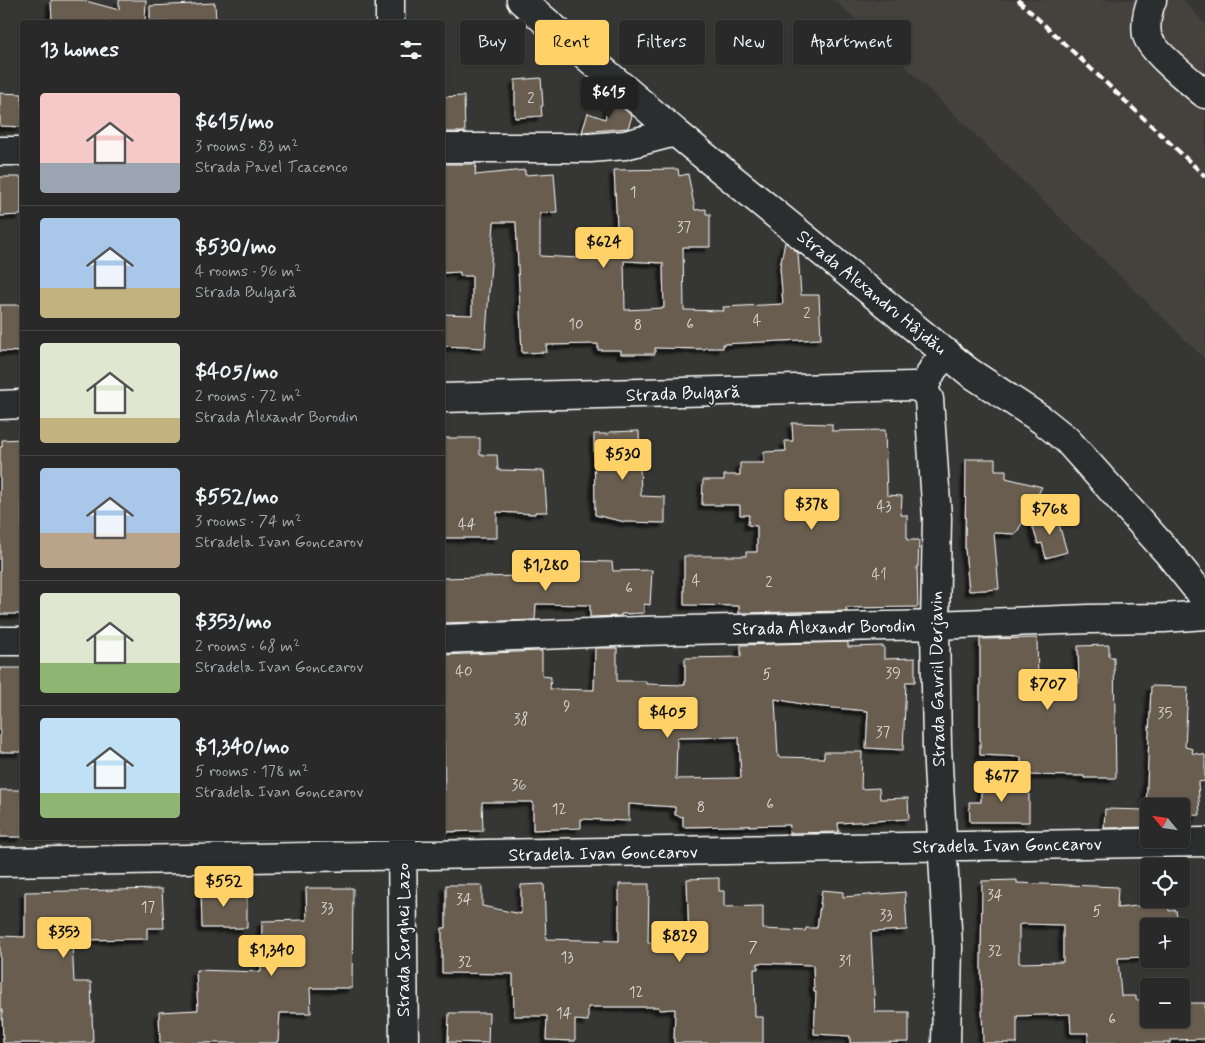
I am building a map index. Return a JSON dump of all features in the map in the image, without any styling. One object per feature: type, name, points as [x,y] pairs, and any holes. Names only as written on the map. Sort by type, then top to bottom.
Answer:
[{"type":"street","points":[[390,0],[390,20]]},
{"type":"street","name":"Strada Alexandru Hâjdău","points":[[521,0],[675,132],[969,372],[1042,420],[1067,440],[1169,554],[1205,599]]},
{"type":"street","points":[[1152,0],[1146,15],[1147,37],[1164,59],[1205,94]]},
{"type":"street","points":[[445,148],[590,148],[625,144],[675,132]]},
{"type":"street","points":[[0,151],[20,151]]},
{"type":"street","points":[[923,389],[933,369],[947,353]]},
{"type":"street","name":"Strada Bulgară","points":[[445,398],[913,386],[923,389]]},
{"type":"street","name":"Strada Gavriil Derjavin","points":[[923,389],[929,399],[937,518],[934,625],[937,747],[948,947],[946,1043]]},
{"type":"street","points":[[0,405],[20,404]]},
{"type":"street","name":"Strada Alexandr Borodin","points":[[445,639],[639,631],[934,625],[1205,615]]},
{"type":"street","points":[[0,641],[20,641]]},
{"type":"street","name":"Stradela Ivan Goncearov","points":[[0,862],[403,847],[943,846],[1205,842]]},
{"type":"street","name":"Strada Serghei Lazo","points":[[403,847],[404,1043]]},
{"type":"shaded area","points":[[834,0],[1183,0],[1205,24],[1205,359],[904,65],[911,65],[911,20],[857,20]]},
{"type":"building","points":[[51,0],[82,0],[119,10],[119,0],[146,0],[145,20],[52,20]]},
{"type":"building","points":[[215,3],[216,20],[150,20],[150,6]]},
{"type":"building","points":[[541,78],[542,116],[515,118],[515,80]]},
{"type":"building","points":[[0,93],[20,94],[20,127],[0,126]]},
{"type":"building","points":[[464,96],[465,132],[445,132],[445,97]]},
{"type":"building","points":[[611,98],[632,116],[628,128],[582,132],[588,113],[605,119]]},
{"type":"building","points":[[445,164],[476,164],[475,175],[525,170],[525,175],[554,173],[557,212],[540,213],[540,256],[598,259],[597,254],[601,254],[599,229],[617,227],[614,170],[678,169],[679,176],[688,174],[695,210],[706,209],[706,214],[710,214],[710,247],[683,247],[684,310],[724,311],[723,307],[783,304],[780,267],[785,242],[798,253],[801,295],[819,295],[821,339],[723,344],[723,348],[705,349],[655,348],[655,354],[621,354],[621,350],[598,350],[598,344],[546,345],[547,352],[522,353],[516,222],[494,222],[485,348],[445,346],[445,314],[472,315],[472,276],[460,276],[460,272],[445,273]],"holes":[[[624,261],[663,263],[664,308],[625,310]]]},
{"type":"building","points":[[0,177],[20,177],[20,215],[0,216]]},
{"type":"building","points":[[0,305],[20,305],[20,352],[0,351]]},
{"type":"building","points":[[792,423],[832,424],[832,431],[885,430],[887,495],[902,496],[901,515],[907,515],[907,540],[919,540],[917,567],[918,607],[846,608],[847,611],[739,613],[739,606],[684,605],[684,556],[746,556],[746,552],[757,552],[757,526],[748,525],[749,515],[740,515],[740,505],[702,505],[703,480],[724,480],[724,475],[740,475],[740,463],[764,463],[764,452],[786,451],[785,441],[793,441]]},
{"type":"building","points":[[639,431],[641,496],[665,497],[665,523],[625,522],[595,515],[594,434]]},
{"type":"building","points":[[445,438],[480,438],[480,455],[497,455],[498,470],[544,471],[547,512],[535,512],[535,514],[497,512],[497,538],[445,538]]},
{"type":"building","points":[[20,439],[20,614],[0,614],[0,447],[2,447],[2,440]]},
{"type":"building","points":[[966,459],[995,459],[995,470],[1006,470],[1006,478],[1042,487],[1016,534],[994,533],[999,589],[969,591],[965,549]]},
{"type":"building","points":[[1056,514],[1067,552],[1046,558],[1042,543],[1038,544],[1031,521]]},
{"type":"building","points":[[520,560],[612,562],[613,571],[652,570],[650,605],[644,604],[644,613],[590,617],[590,605],[536,604],[535,620],[445,623],[445,578],[520,576]]},
{"type":"building","points":[[1037,638],[1038,681],[1079,683],[1078,646],[1109,645],[1109,657],[1114,657],[1116,778],[1021,775],[1021,757],[980,755],[980,639]]},
{"type":"building","points":[[848,642],[848,647],[884,646],[884,659],[915,658],[915,682],[906,682],[903,750],[866,748],[868,711],[812,706],[775,699],[778,757],[824,758],[824,752],[862,752],[861,789],[879,788],[880,799],[908,798],[909,819],[838,823],[839,832],[789,833],[790,825],[683,827],[683,817],[675,815],[675,807],[629,804],[629,821],[581,819],[581,828],[533,830],[533,802],[482,802],[483,831],[445,832],[445,655],[542,651],[542,676],[551,677],[550,689],[594,690],[595,648],[617,648],[617,681],[646,681],[646,684],[685,685],[685,658],[741,657],[741,645]],"holes":[[[739,737],[741,778],[676,779],[677,738]]]},
{"type":"building","points":[[0,668],[20,668],[20,752],[0,752]]},
{"type":"building","points":[[1151,686],[1188,687],[1185,747],[1193,749],[1192,753],[1205,755],[1205,781],[1198,782],[1200,815],[1190,816],[1190,798],[1146,798]]},
{"type":"building","points":[[1029,780],[1029,822],[970,822],[969,802],[981,802],[981,783]]},
{"type":"building","points":[[0,790],[20,790],[20,837],[0,837]]},
{"type":"building","points":[[1105,809],[1140,810],[1140,827],[1104,828]]},
{"type":"building","points":[[719,878],[719,891],[724,891],[724,907],[763,906],[763,929],[805,931],[806,928],[817,928],[822,890],[843,892],[843,897],[905,892],[907,930],[871,932],[875,1012],[909,1012],[909,1042],[850,1043],[850,1036],[814,1034],[816,992],[814,992],[813,965],[758,963],[758,969],[754,969],[755,1017],[763,1017],[763,1043],[674,1043],[675,1009],[659,1010],[659,1007],[588,1007],[588,1021],[575,1020],[575,1041],[546,1040],[547,1016],[514,1016],[513,974],[442,973],[442,928],[446,928],[446,885],[482,885],[482,906],[521,914],[521,885],[544,884],[546,939],[619,941],[619,884],[649,884],[648,943],[689,943],[687,879]]},
{"type":"building","points":[[1017,880],[1017,883],[1118,887],[1117,908],[1140,906],[1140,908],[1169,908],[1169,911],[1176,910],[1177,917],[1181,916],[1181,918],[1140,918],[1140,957],[1118,958],[1121,996],[1136,996],[1136,1000],[1140,1000],[1140,1028],[1190,1028],[1190,1003],[1205,1003],[1205,1039],[1170,1040],[1170,1043],[1088,1043],[1088,1033],[1071,1033],[1070,1014],[1017,1016],[1017,1043],[983,1043],[981,966],[982,881]],"holes":[[[1019,925],[1063,925],[1063,962],[1019,963]]]},
{"type":"building","points":[[306,888],[353,888],[352,988],[310,988],[311,1013],[280,1013],[277,1043],[160,1043],[159,1012],[198,1010],[196,970],[261,972],[262,921],[307,920]]},
{"type":"building","points":[[162,889],[164,928],[147,928],[147,939],[72,940],[74,982],[91,982],[93,1043],[3,1043],[2,1010],[0,1010],[0,936],[25,937],[25,892]]},
{"type":"building","points":[[201,889],[247,889],[247,928],[202,928]]},
{"type":"building","points":[[449,1013],[489,1013],[488,1043],[448,1042]]},
{"type":"railway","points":[[1018,0],[1205,176]]}]
